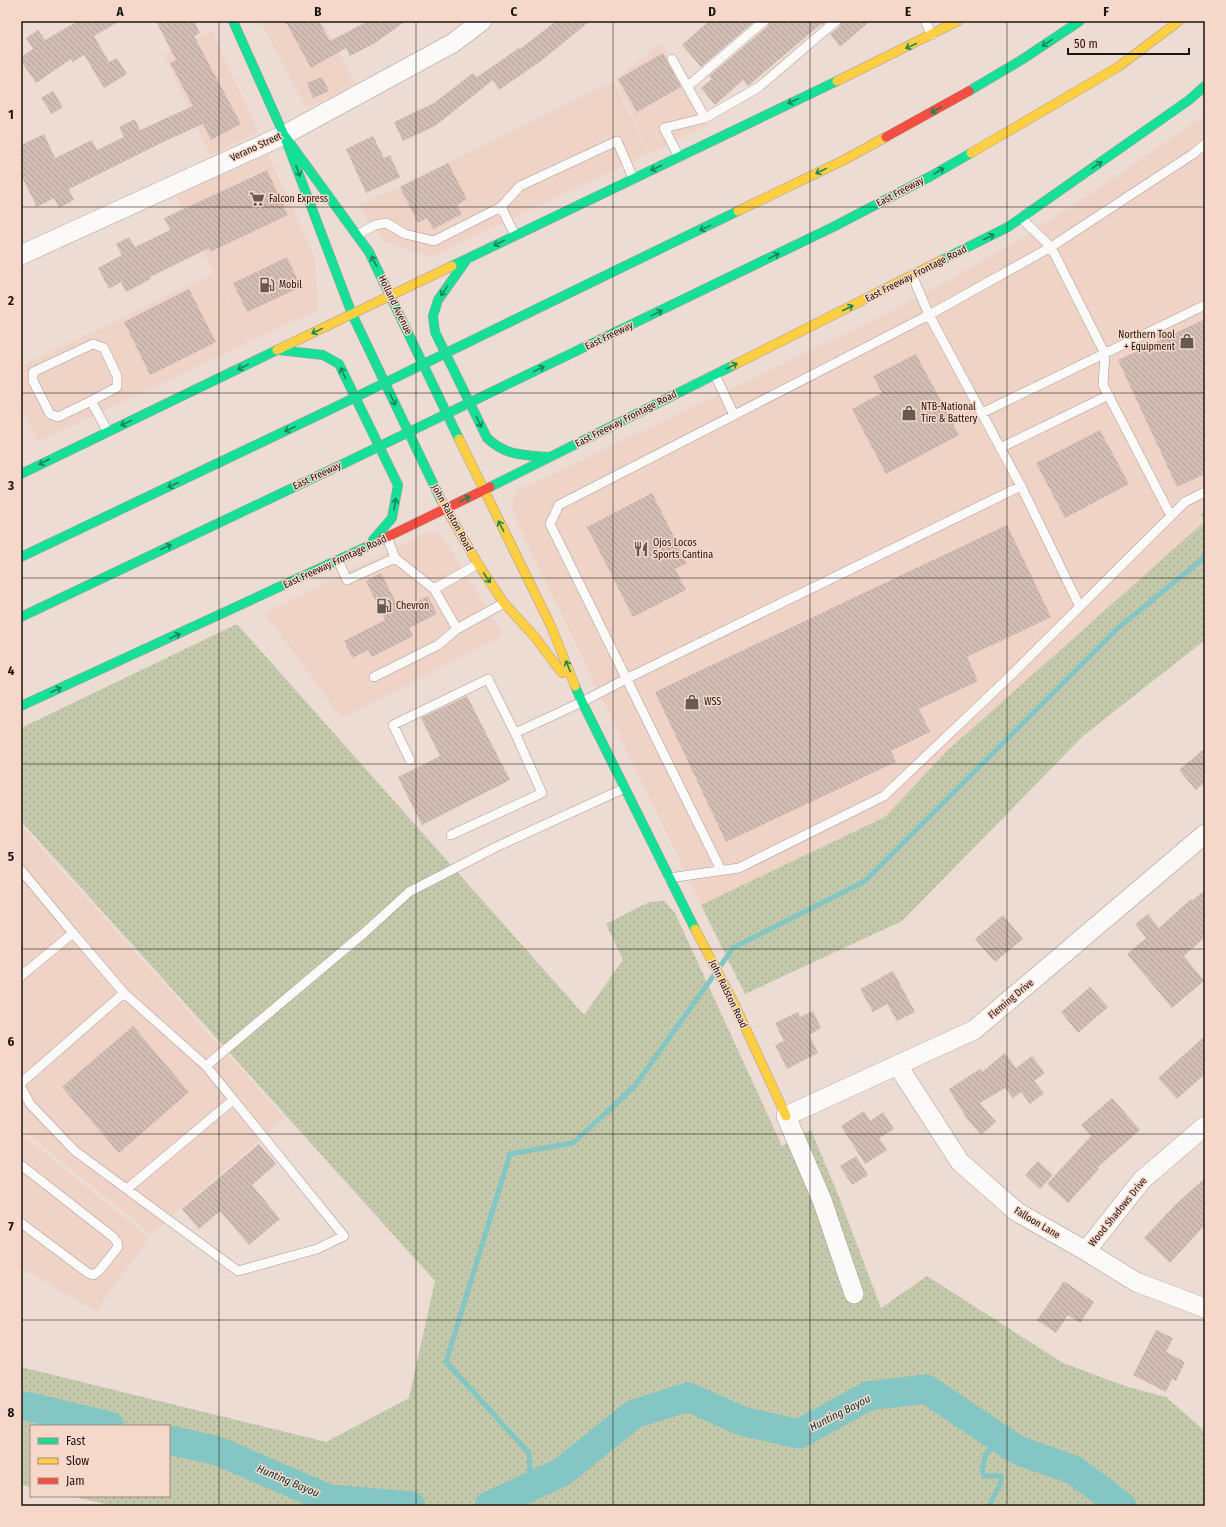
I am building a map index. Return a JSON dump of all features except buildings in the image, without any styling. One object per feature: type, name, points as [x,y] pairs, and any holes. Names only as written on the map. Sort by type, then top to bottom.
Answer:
[{"type":"main road","name":"Holland Avenue","points":[[233,21],[284,135],[352,314]]},
{"type":"main road","points":[[21,474],[467,260],[515,235],[932,35],[958,21]]},
{"type":"main road","points":[[21,557],[325,412],[844,160],[948,104],[1023,59],[1080,21]]},
{"type":"main road","name":"East Freeway","points":[[21,617],[349,461],[834,227],[931,176],[1042,112],[1118,66],[1179,21]]},
{"type":"main road","name":"East Freeway Frontage Road","points":[[21,706],[367,547],[385,533],[445,509],[551,457],[1008,227],[1189,100],[1205,86]]},
{"type":"main road","name":"Holland Avenue","points":[[284,135],[369,252],[483,490]]},
{"type":"main road","points":[[467,260],[438,300],[433,316],[435,332],[487,438],[493,445],[502,451],[514,454],[551,457]]},
{"type":"main road","name":"John Ralston Road","points":[[352,314],[445,509],[478,564],[504,603],[534,636],[582,702]]},
{"type":"main road","points":[[278,350],[323,355],[339,364],[398,485],[392,518],[385,533]]},
{"type":"main road","name":"John Ralston Road","points":[[483,490],[551,626],[582,702],[732,999],[786,1116]]},
{"type":"main road","points":[[21,551],[69,534]]},
{"type":"main road","points":[[35,621],[130,564]]},
{"type":"street","name":"Verano Street","points":[[21,256],[284,135],[453,43],[482,21]]},
{"type":"street","name":"Fleming Drive","points":[[786,1116],[974,1030],[1205,834]]},
{"type":"street","name":"Falloon Lane","points":[[898,1066],[960,1162],[1017,1212],[1086,1251],[1136,1282],[1205,1308]]},
{"type":"street","name":"John Ralston Road","points":[[786,1116],[822,1200],[854,1294]]},
{"type":"street","name":"Wood Shadows Drive","points":[[1086,1251],[1142,1180],[1205,1126]]},
{"type":"lane","points":[[688,86],[764,21]]},
{"type":"lane","points":[[679,157],[664,128],[705,118],[759,87],[836,21]]},
{"type":"lane","points":[[925,21],[932,35]]},
{"type":"lane","points":[[672,59],[705,118]]},
{"type":"lane","points":[[357,235],[375,225],[386,223],[406,234],[434,241],[500,207],[520,186],[617,141],[634,178]]},
{"type":"lane","points":[[721,870],[550,524],[559,505],[930,316],[1051,247],[1193,154],[1205,144]]},
{"type":"lane","points":[[500,207],[515,235]]},
{"type":"lane","points":[[1021,218],[1051,247],[1105,354],[1103,385],[1171,516]]},
{"type":"lane","points":[[912,275],[930,316],[1021,486],[1080,607]]},
{"type":"lane","points":[[982,413],[1205,305]]},
{"type":"lane","points":[[93,344],[104,348],[117,376],[117,388],[91,401],[58,417],[50,414],[33,381],[34,372],[93,344]]},
{"type":"lane","points":[[715,375],[734,415]]},
{"type":"lane","points":[[1000,448],[1109,395]]},
{"type":"lane","points":[[91,401],[108,432]]},
{"type":"lane","points":[[515,733],[582,702],[626,679],[1021,486]]},
{"type":"lane","points":[[670,878],[740,868],[884,796],[1080,607],[1185,502],[1205,492]]},
{"type":"lane","points":[[385,533],[395,558],[434,589],[457,629]]},
{"type":"lane","points":[[338,560],[347,580],[395,558]]},
{"type":"lane","points":[[434,589],[478,564]]},
{"type":"lane","points":[[374,677],[438,645],[457,629],[504,603]]},
{"type":"lane","points":[[410,760],[393,724],[488,679],[542,792],[451,835]]},
{"type":"lane","points":[[206,1066],[364,933],[409,892],[496,846],[625,788]]},
{"type":"lane","points":[[21,870],[72,933],[124,993],[206,1066],[344,1236],[317,1249],[238,1271],[75,1151],[30,1104],[21,1087]]},
{"type":"lane","points":[[21,976],[72,933]]},
{"type":"lane","points":[[21,1083],[124,993]]},
{"type":"lane","points":[[127,1189],[233,1100]]},
{"type":"lane","points":[[21,1165],[113,1237],[117,1242],[118,1247],[93,1275],[88,1273],[21,1223]]},
{"type":"shaded area","points":[[260,21],[323,21],[355,84],[307,109]]},
{"type":"shaded area","points":[[212,31],[258,132],[210,155],[164,55]]},
{"type":"shaded area","points":[[660,43],[707,126],[650,154],[616,80]]},
{"type":"shaded area","points":[[614,81],[648,154],[432,256],[404,249],[383,241],[358,206]]},
{"type":"shaded area","points":[[1205,114],[1205,512],[1201,514],[1204,522],[948,750],[885,817],[701,905],[513,513],[512,502],[519,490],[876,319],[945,282],[1016,242],[1084,198]]},
{"type":"shaded area","points":[[268,154],[315,258],[318,310],[248,342],[176,196]]},
{"type":"shaded area","points":[[213,274],[247,343],[38,442],[21,409],[21,366]]},
{"type":"shaded area","points":[[429,531],[439,535],[448,545],[503,636],[341,718],[265,613]]},
{"type":"shaded area","points":[[21,826],[285,1118],[151,1234],[21,1128]]},
{"type":"shaded area","points":[[21,1134],[149,1238],[96,1311],[21,1268]]},
{"type":"green space","points":[[1205,512],[1205,640],[1083,736],[902,921],[745,994],[701,905],[885,817],[948,750],[1204,522],[1201,514]]},
{"type":"green space","points":[[237,624],[584,1015],[623,960],[606,924],[649,902],[664,901],[675,913],[782,1146],[811,1130],[839,1197],[881,1308],[927,1276],[1063,1363],[1125,1386],[1166,1397],[1205,1431],[1205,1506],[115,1506],[74,1497],[170,1497],[170,1425],[30,1425],[30,1487],[21,1485],[21,1367],[326,1442],[409,1398],[435,1281],[21,821],[21,728]]},
{"type":"waterway","points":[[721,965],[733,948],[865,881],[1118,628],[1205,557]]},
{"type":"waterway","points":[[531,1487],[529,1453],[446,1362],[510,1154],[573,1143],[634,1087],[714,975]]},
{"type":"waterway","name":"Hunting Bayou","points":[[489,1506],[562,1472],[634,1414],[688,1397],[742,1421],[799,1434],[868,1396],[926,1389],[1017,1450],[1074,1470],[1122,1506]]},
{"type":"waterway","name":"Hunting Bayou","points":[[21,1405],[106,1425]]},
{"type":"waterway","points":[[989,1506],[1001,1483],[1001,1476],[985,1476],[982,1469],[986,1454],[992,1448],[994,1434]]},
{"type":"waterway","name":"Hunting Bayou","points":[[170,1440],[218,1451],[329,1499],[411,1506]]},
{"type":"traffic: fast","points":[[233,21],[284,135],[352,314],[441,500]]},
{"type":"traffic: fast","points":[[969,91],[1023,59],[1080,21]]},
{"type":"traffic: fast","points":[[452,266],[837,81]]},
{"type":"traffic: fast","points":[[942,260],[1008,227],[1189,100],[1205,86]]},
{"type":"traffic: fast","points":[[284,135],[369,252],[459,439]]},
{"type":"traffic: fast","points":[[504,386],[833,227],[931,176],[971,153]]},
{"type":"traffic: fast","points":[[481,336],[738,211]]},
{"type":"traffic: fast","points":[[465,262],[438,300],[433,316],[435,332],[487,438],[501,448],[516,454],[549,457]]},
{"type":"traffic: fast","points":[[325,412],[481,336]]},
{"type":"traffic: fast","points":[[21,474],[277,350]]},
{"type":"traffic: fast","points":[[278,350],[323,355],[339,364],[398,485],[392,518],[373,540]]},
{"type":"traffic: fast","points":[[490,487],[734,365]]},
{"type":"traffic: fast","points":[[349,461],[504,386]]},
{"type":"traffic: fast","points":[[21,557],[325,412]]},
{"type":"traffic: fast","points":[[21,617],[349,461]]},
{"type":"traffic: fast","points":[[21,706],[381,540]]},
{"type":"traffic: fast","points":[[575,686],[695,929]]},
{"type":"traffic: slow","points":[[837,81],[958,21]]},
{"type":"traffic: slow","points":[[971,153],[1118,67],[1179,21]]},
{"type":"traffic: slow","points":[[738,211],[844,160],[886,137]]},
{"type":"traffic: slow","points":[[734,365],[942,260]]},
{"type":"traffic: slow","points":[[277,350],[452,266]]},
{"type":"traffic: slow","points":[[459,439],[551,626],[575,686]]},
{"type":"traffic: slow","points":[[441,500],[478,564],[504,603],[534,636],[562,673]]},
{"type":"traffic: slow","points":[[695,929],[732,999],[786,1116]]},
{"type":"traffic: jam","points":[[886,137],[969,91]]},
{"type":"traffic: jam","points":[[381,540],[490,487]]},
{"type":"place","name":"Falcon Express","points":[[257,199]]},
{"type":"place","name":"Mobil","points":[[267,285]]},
{"type":"place","name":"Northern Tool + Equipment","points":[[1187,341]]},
{"type":"place","name":"NTB-National Tire & Battery","points":[[909,413]]},
{"type":"place","name":"Ojos Locos Sports Cantina","points":[[641,549]]},
{"type":"place","name":"Chevron","points":[[384,606]]},
{"type":"place","name":"WSS","points":[[692,702]]}]
